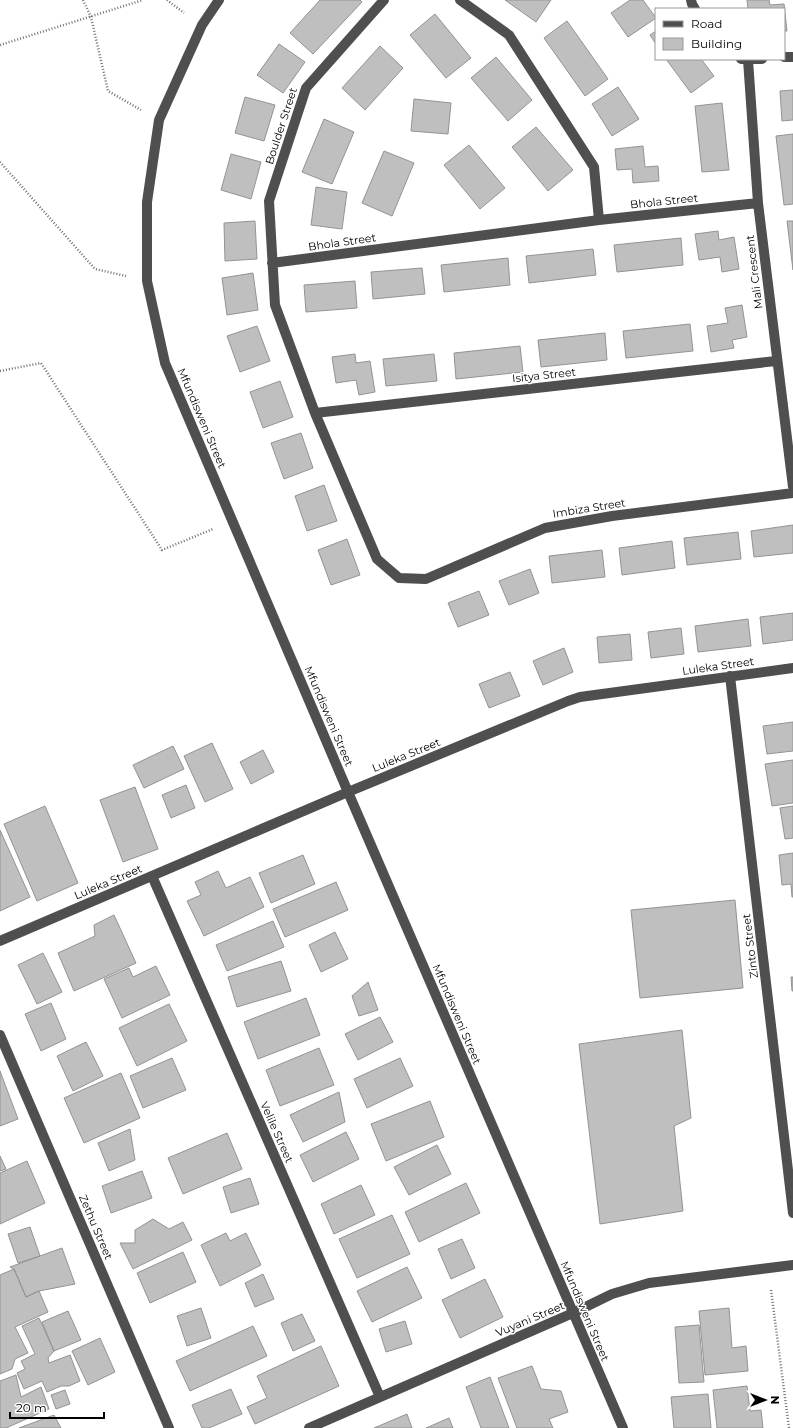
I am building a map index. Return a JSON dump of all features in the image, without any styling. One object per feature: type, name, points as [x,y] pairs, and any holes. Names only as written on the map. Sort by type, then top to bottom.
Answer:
[{"type":"street","name":"Mfundisweni Street","points":[[219,0],[202,25],[159,120],[147,202],[147,281],[165,363],[348,792],[623,1428]]},
{"type":"street","name":"Boulder Street","points":[[272,263],[269,201],[306,88],[384,0]]},
{"type":"street","points":[[460,0],[509,35],[594,167],[599,220]]},
{"type":"street","name":"Mali Crescent","points":[[745,60],[758,202],[776,361],[793,487]]},
{"type":"street","name":"Bhola Street","points":[[272,263],[599,220],[758,202]]},
{"type":"street","points":[[272,263],[275,305],[315,413]]},
{"type":"street","name":"Isitya Street","points":[[315,413],[776,361]]},
{"type":"street","name":"Imbiza Street","points":[[315,413],[377,559],[399,578],[426,579],[545,528],[612,516],[793,493]]},
{"type":"street","name":"Luleka Street","points":[[0,941],[348,792],[580,697],[793,668]]},
{"type":"street","name":"Zinto Street","points":[[730,676],[793,1213]]},
{"type":"street","name":"Velile Street","points":[[152,876],[380,1397]]},
{"type":"street","name":"Zethu Street","points":[[0,1035],[169,1428]]},
{"type":"street","name":"Vuyani Street","points":[[309,1428],[573,1313],[612,1294],[649,1283],[793,1265]]},
{"type":"path","points":[[84,0],[90,17],[108,91],[159,120]]},
{"type":"path","points":[[0,45],[143,0]]},
{"type":"path","points":[[0,162],[95,269],[147,281]]},
{"type":"path","points":[[0,371],[41,363],[162,550],[233,521]]},
{"type":"path","points":[[769,1267],[789,1428]]},
{"type":"building","points":[[320,0],[360,0],[362,2],[313,54],[290,33]]},
{"type":"building","points":[[505,0],[551,0],[536,22]]},
{"type":"building","points":[[630,0],[643,0],[655,19],[628,37],[611,13]]},
{"type":"building","points":[[747,0],[769,0],[770,5],[784,4],[784,8],[748,8]]},
{"type":"building","points":[[785,13],[787,31],[785,31]]},
{"type":"building","points":[[435,14],[471,58],[446,78],[410,35]]},
{"type":"building","points":[[567,21],[608,79],[585,96],[544,38]]},
{"type":"building","points":[[655,32],[655,42],[650,35]]},
{"type":"building","points":[[279,44],[305,62],[283,93],[257,75]]},
{"type":"building","points":[[380,46],[403,68],[365,110],[342,88]]},
{"type":"building","points":[[496,57],[532,100],[508,121],[471,78]]},
{"type":"building","points":[[667,60],[702,60],[714,76],[691,93]]},
{"type":"building","points":[[618,87],[639,119],[612,136],[592,104]]},
{"type":"building","points":[[793,90],[793,120],[782,121],[780,91]]},
{"type":"building","points":[[245,97],[275,105],[264,141],[235,133]]},
{"type":"building","points":[[414,99],[451,103],[448,134],[411,131]]},
{"type":"building","points":[[722,103],[729,170],[702,172],[695,106]]},
{"type":"building","points":[[324,119],[354,132],[332,184],[302,172]]},
{"type":"building","points":[[536,127],[573,170],[548,191],[512,147]]},
{"type":"building","points":[[793,134],[793,204],[784,205],[776,136]]},
{"type":"building","points":[[469,145],[505,188],[480,209],[444,165]]},
{"type":"building","points":[[643,146],[645,167],[658,166],[659,181],[633,183],[632,169],[617,170],[615,149]]},
{"type":"building","points":[[384,151],[414,163],[392,216],[362,203]]},
{"type":"building","points":[[231,154],[261,162],[251,199],[221,190]]},
{"type":"building","points":[[316,187],[347,192],[342,229],[311,225]]},
{"type":"building","points":[[255,221],[257,259],[225,261],[224,223]]},
{"type":"building","points":[[787,221],[793,221],[793,270]]},
{"type":"building","points":[[718,231],[719,240],[734,237],[739,269],[722,272],[720,257],[699,260],[695,234]]},
{"type":"building","points":[[681,238],[683,265],[617,272],[614,245]]},
{"type":"building","points":[[593,249],[596,275],[529,283],[526,256]]},
{"type":"building","points":[[508,258],[510,285],[444,292],[441,265]]},
{"type":"building","points":[[422,268],[425,294],[373,299],[371,272]]},
{"type":"building","points":[[253,273],[258,310],[227,315],[222,278]]},
{"type":"building","points":[[355,281],[357,308],[306,312],[304,285]]},
{"type":"building","points":[[742,305],[747,337],[732,340],[734,348],[711,352],[707,326],[728,323],[725,308]]},
{"type":"building","points":[[690,324],[693,351],[626,358],[623,331]]},
{"type":"building","points":[[257,326],[270,361],[240,372],[227,336]]},
{"type":"building","points":[[605,333],[607,360],[541,367],[538,340]]},
{"type":"building","points":[[520,346],[523,372],[456,379],[454,353]]},
{"type":"building","points":[[355,354],[356,363],[370,361],[375,392],[359,395],[356,380],[336,383],[332,357]]},
{"type":"building","points":[[434,354],[437,381],[386,386],[383,359]]},
{"type":"building","points":[[280,381],[293,417],[263,428],[250,392]]},
{"type":"building","points":[[301,433],[313,468],[284,479],[271,443]]},
{"type":"building","points":[[324,485],[337,521],[307,531],[295,496]]},
{"type":"building","points":[[793,525],[793,553],[754,557],[751,531]]},
{"type":"building","points":[[738,532],[741,559],[687,565],[684,538]]},
{"type":"building","points":[[347,539],[360,575],[331,585],[318,550]]},
{"type":"building","points":[[672,541],[675,568],[622,575],[619,548]]},
{"type":"building","points":[[602,550],[605,577],[552,583],[549,556]]},
{"type":"building","points":[[530,569],[539,593],[509,605],[499,581]]},
{"type":"building","points":[[479,591],[489,615],[458,627],[448,603]]},
{"type":"building","points":[[793,613],[793,640],[763,644],[760,617]]},
{"type":"building","points":[[748,619],[751,646],[698,652],[695,626]]},
{"type":"building","points":[[681,628],[684,654],[651,658],[648,632]]},
{"type":"building","points":[[630,634],[632,660],[599,663],[597,637]]},
{"type":"building","points":[[564,648],[573,672],[543,685],[533,661]]},
{"type":"building","points":[[510,672],[520,696],[489,708],[479,684]]},
{"type":"building","points":[[793,722],[793,751],[767,754],[763,726]]},
{"type":"building","points":[[212,743],[233,789],[205,802],[184,756]]},
{"type":"building","points":[[173,746],[184,769],[144,788],[133,765]]},
{"type":"building","points":[[263,750],[274,772],[251,784],[240,762]]},
{"type":"building","points":[[793,760],[793,803],[772,806],[765,764]]},
{"type":"building","points":[[186,785],[195,808],[171,818],[162,795]]},
{"type":"building","points":[[135,787],[158,849],[123,862],[100,800]]},
{"type":"building","points":[[45,806],[78,883],[37,901],[4,824]]},
{"type":"building","points":[[793,806],[793,838],[785,839],[780,808]]},
{"type":"building","points":[[0,830],[30,897],[0,911]]},
{"type":"building","points":[[793,853],[792,897],[791,884],[782,885],[779,855]]},
{"type":"building","points":[[303,855],[315,884],[271,903],[259,873]]},
{"type":"building","points":[[218,871],[226,888],[250,877],[264,907],[204,936],[187,901],[201,895],[195,882]]},
{"type":"building","points":[[336,882],[348,910],[285,937],[273,909]]},
{"type":"building","points":[[735,900],[743,988],[640,998],[631,910]]},
{"type":"building","points":[[114,915],[136,963],[74,991],[58,953],[95,936],[94,925]]},
{"type":"building","points":[[273,921],[284,947],[227,971],[216,945]]},
{"type":"building","points":[[335,932],[348,959],[321,972],[309,945]]},
{"type":"building","points":[[43,953],[62,992],[37,1004],[18,965]]},
{"type":"building","points":[[281,961],[291,991],[237,1007],[228,977]]},
{"type":"building","points":[[156,966],[170,995],[122,1018],[104,979],[129,968],[133,977]]},
{"type":"building","points":[[791,977],[793,977],[793,991],[792,991]]},
{"type":"building","points":[[368,982],[378,1010],[359,1016],[352,996]]},
{"type":"building","points":[[306,998],[320,1035],[258,1059],[244,1022]]},
{"type":"building","points":[[51,1003],[66,1039],[41,1051],[25,1014]]},
{"type":"building","points":[[169,1004],[187,1041],[137,1066],[119,1028]]},
{"type":"building","points":[[380,1017],[393,1042],[358,1060],[345,1034]]},
{"type":"building","points":[[682,1030],[691,1118],[674,1126],[683,1211],[600,1224],[579,1044]]},
{"type":"building","points":[[86,1042],[103,1076],[73,1091],[57,1056]]},
{"type":"building","points":[[319,1048],[334,1085],[280,1106],[266,1070]]},
{"type":"building","points":[[172,1058],[186,1090],[143,1108],[130,1076]]},
{"type":"building","points":[[400,1058],[413,1086],[367,1108],[354,1079]]},
{"type":"building","points":[[0,1071],[18,1119],[0,1126]]},
{"type":"building","points":[[121,1073],[140,1118],[84,1143],[64,1098]]},
{"type":"building","points":[[339,1092],[345,1122],[303,1142],[290,1115]]},
{"type":"building","points":[[430,1101],[444,1137],[386,1161],[371,1124]]},
{"type":"building","points":[[130,1129],[135,1160],[109,1171],[98,1143]]},
{"type":"building","points":[[346,1132],[359,1159],[313,1182],[300,1155]]},
{"type":"building","points":[[227,1133],[242,1169],[183,1194],[168,1158]]},
{"type":"building","points":[[437,1145],[451,1174],[409,1195],[394,1167]]},
{"type":"building","points":[[0,1156],[6,1169],[0,1171]]},
{"type":"building","points":[[27,1161],[45,1203],[0,1224],[0,1173]]},
{"type":"building","points":[[142,1171],[152,1198],[111,1213],[102,1186]]},
{"type":"building","points":[[250,1178],[259,1204],[231,1213],[223,1187]]},
{"type":"building","points":[[466,1183],[480,1213],[419,1242],[405,1212]]},
{"type":"building","points":[[361,1185],[375,1215],[334,1234],[321,1204]]},
{"type":"building","points":[[392,1215],[410,1254],[357,1278],[339,1239]]},
{"type":"building","points":[[153,1219],[169,1229],[183,1222],[192,1240],[133,1269],[120,1243],[135,1243],[135,1230]]},
{"type":"building","points":[[30,1227],[40,1256],[18,1263],[8,1234]]},
{"type":"building","points":[[226,1233],[230,1241],[246,1233],[261,1265],[220,1286],[201,1245]]},
{"type":"building","points":[[462,1239],[475,1268],[451,1279],[438,1249]]},
{"type":"building","points":[[62,1248],[75,1284],[39,1291],[26,1297],[14,1269],[10,1267]]},
{"type":"building","points":[[183,1252],[196,1282],[150,1303],[137,1273]]},
{"type":"building","points":[[407,1267],[422,1298],[372,1322],[357,1291]]},
{"type":"building","points":[[14,1269],[26,1297],[39,1291],[48,1312],[15,1327],[28,1353],[15,1359],[12,1369],[0,1374],[0,1275]]},
{"type":"building","points":[[263,1274],[274,1299],[255,1307],[245,1283]]},
{"type":"building","points":[[485,1279],[503,1317],[460,1338],[442,1300]]},
{"type":"building","points":[[201,1308],[211,1338],[187,1346],[177,1316]]},
{"type":"building","points":[[729,1308],[732,1348],[746,1346],[748,1371],[705,1375],[699,1311]]},
{"type":"building","points":[[68,1311],[81,1340],[54,1351],[42,1322]]},
{"type":"building","points":[[302,1314],[315,1341],[293,1351],[281,1323]]},
{"type":"building","points":[[39,1318],[54,1351],[48,1358],[49,1363],[70,1355],[80,1381],[69,1386],[61,1386],[47,1392],[42,1381],[24,1389],[17,1373],[25,1369],[21,1361],[35,1354],[22,1326]]},
{"type":"building","points":[[405,1321],[412,1344],[386,1352],[379,1329]]},
{"type":"building","points":[[699,1325],[704,1382],[679,1383],[675,1327]]},
{"type":"building","points":[[253,1326],[267,1356],[190,1391],[176,1361]]},
{"type":"building","points":[[100,1338],[115,1372],[88,1385],[72,1351]]},
{"type":"building","points":[[321,1346],[339,1386],[255,1424],[247,1407],[267,1398],[257,1376]]},
{"type":"building","points":[[532,1366],[541,1389],[561,1391],[568,1412],[549,1419],[553,1428],[517,1428],[498,1378]]},
{"type":"building","points":[[16,1375],[21,1397],[41,1387],[49,1409],[6,1428],[0,1428],[0,1381]]},
{"type":"building","points":[[490,1377],[509,1428],[481,1428],[466,1387]]},
{"type":"building","points":[[747,1386],[750,1411],[761,1410],[763,1428],[717,1428],[713,1390]]},
{"type":"building","points":[[231,1389],[242,1414],[209,1428],[202,1428],[192,1405]]},
{"type":"building","points":[[65,1390],[70,1404],[56,1409],[51,1395]]},
{"type":"building","points":[[708,1394],[711,1428],[674,1428],[671,1397]]},
{"type":"building","points":[[407,1414],[412,1428],[374,1428]]},
{"type":"building","points":[[54,1415],[61,1428],[19,1428]]},
{"type":"building","points":[[449,1418],[453,1428],[426,1428]]}]
